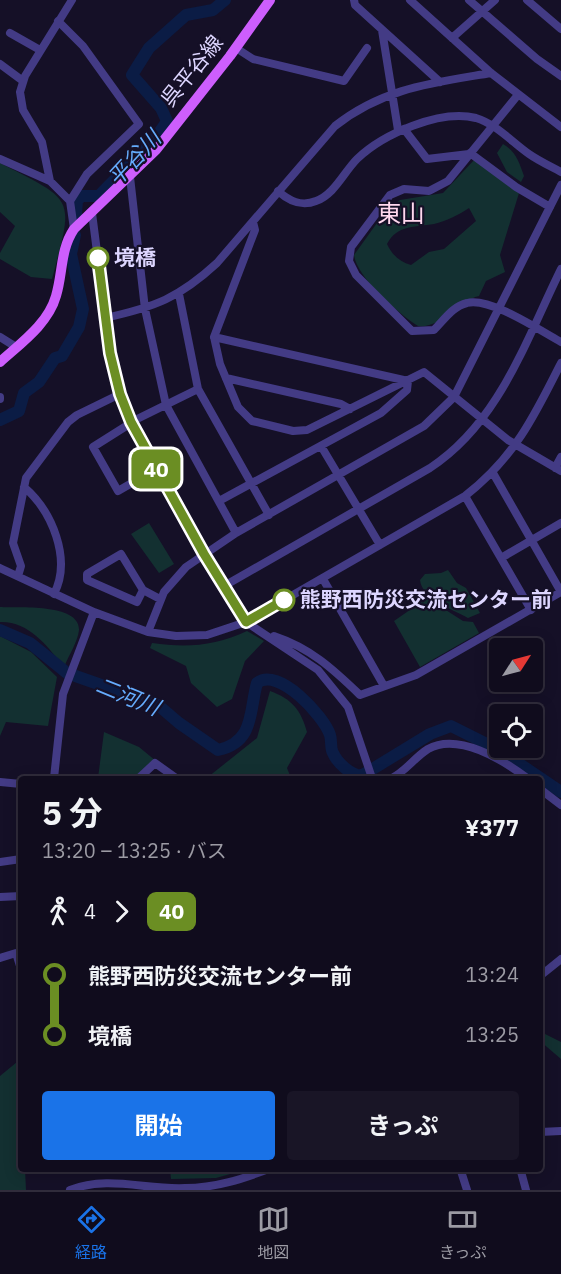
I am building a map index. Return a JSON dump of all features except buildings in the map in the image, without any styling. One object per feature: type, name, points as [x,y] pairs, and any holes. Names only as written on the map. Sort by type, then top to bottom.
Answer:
[{"type":"main road","name":"呉平谷線","points":[[0,362],[48,316],[56,296],[68,239],[74,229],[156,150],[236,48],[270,0]]},
{"type":"street","points":[[50,182],[42,142],[23,110],[20,92],[23,81],[40,50],[72,0]]},
{"type":"street","points":[[354,0],[355,5],[440,82]]},
{"type":"street","points":[[410,0],[491,74],[561,127]]},
{"type":"street","points":[[469,0],[561,76]]},
{"type":"street","points":[[452,38],[495,0]]},
{"type":"street","points":[[527,0],[561,29]]},
{"type":"street","points":[[58,21],[83,46],[139,124],[87,174],[70,201]]},
{"type":"street","points":[[382,30],[390,93],[401,130],[427,159],[470,154],[516,187],[550,207]]},
{"type":"street","points":[[10,33],[40,50]]},
{"type":"street","points":[[236,48],[253,59],[344,81],[367,48]]},
{"type":"street","points":[[0,64],[23,81]]},
{"type":"street","points":[[105,318],[145,309],[179,294],[217,263],[335,126],[356,109],[390,93],[491,74]]},
{"type":"street","points":[[518,96],[448,181],[429,191],[404,189],[390,195],[351,247],[349,261],[362,282],[412,331],[434,330],[456,308],[467,303],[482,302],[561,342]]},
{"type":"street","points":[[278,191],[292,202],[316,201],[328,194],[357,159],[401,130],[461,117],[476,118],[492,126],[531,155],[561,172]]},
{"type":"street","points":[[0,159],[50,182],[70,201],[74,229]]},
{"type":"street","points":[[129,177],[145,309],[166,405],[236,533]]},
{"type":"street","points":[[148,632],[160,599],[175,576],[236,533],[339,477],[424,426],[454,397],[550,207],[558,197],[561,185]]},
{"type":"street","points":[[92,213],[105,318],[120,394],[131,423],[204,554],[246,622],[311,665],[348,707],[363,758],[371,776]]},
{"type":"street","points":[[253,222],[255,230],[214,337],[226,378],[238,407],[252,421],[293,431],[307,430],[424,372],[516,446],[558,470],[561,457]]},
{"type":"street","points":[[224,586],[444,459],[461,445],[483,420],[561,268]]},
{"type":"street","points":[[179,294],[198,389],[269,515]]},
{"type":"street","points":[[0,337],[16,347]]},
{"type":"street","points":[[214,337],[408,381]]},
{"type":"street","points":[[1,569],[94,612],[148,632],[176,636],[207,634],[229,629],[246,622],[323,579],[465,496],[493,473],[516,446],[561,363]]},
{"type":"street","points":[[226,378],[341,404],[350,409]]},
{"type":"street","points":[[219,501],[381,413],[407,390],[408,381]]},
{"type":"street","points":[[156,469],[118,491],[93,447],[131,423],[198,389]]},
{"type":"street","points":[[18,576],[21,566],[13,543],[24,487],[33,467],[68,422],[77,415],[120,394]]},
{"type":"street","points":[[321,446],[380,545]]},
{"type":"street","points":[[267,634],[297,644],[324,660],[360,695],[416,675],[561,592],[493,473]]},
{"type":"street","points":[[24,487],[46,514],[57,534],[58,586],[54,594]]},
{"type":"street","points":[[465,496],[531,610]]},
{"type":"street","points":[[501,558],[561,523]]},
{"type":"street","points":[[143,590],[137,602],[87,580],[87,574],[121,554],[143,590],[160,599]]},
{"type":"street","points":[[323,579],[384,686]]},
{"type":"street","points":[[54,776],[66,684],[94,612]]},
{"type":"street","points":[[394,776],[427,750],[449,743],[474,749],[523,776]]},
{"type":"street","points":[[141,776],[155,763],[173,776]]},
{"type":"street","points":[[0,782],[18,784]]},
{"type":"street","points":[[543,791],[561,805]]},
{"type":"street","points":[[0,862],[18,859]]},
{"type":"street","points":[[0,897],[18,896]]},
{"type":"street","points":[[0,958],[16,952],[18,959]]},
{"type":"street","points":[[543,974],[561,959]]},
{"type":"street","points":[[543,1132],[561,1131]]},
{"type":"street","points":[[69,1190],[100,1182],[184,1189],[242,1179],[260,1172]]},
{"type":"street","points":[[461,1172],[467,1190]]},
{"type":"street","points":[[521,1172],[525,1190]]},
{"type":"green space","points":[[503,144],[511,150],[519,162],[524,176],[521,182],[507,172],[497,153]]},
{"type":"green space","points":[[475,159],[519,193],[500,255],[505,272],[486,281],[479,296],[464,303],[442,319],[426,326],[418,326],[400,313],[371,284],[357,264],[354,255],[387,209],[400,200],[443,193]],"holes":[[[469,208],[476,221],[444,249],[429,252],[411,265],[397,258],[387,244],[401,230],[439,223]]]},
{"type":"green space","points":[[0,163],[43,186],[56,195],[63,204],[64,231],[52,279],[31,277],[0,259],[0,253],[15,226],[0,212]]},
{"type":"green space","points":[[149,523],[174,564],[159,573],[131,534]]},
{"type":"green space","points":[[448,570],[457,583],[466,588],[480,613],[468,618],[439,603],[426,593],[420,580],[425,574]]},
{"type":"green space","points":[[427,598],[463,621],[473,622],[479,633],[420,667],[394,621]]},
{"type":"green space","points":[[0,607],[59,611],[70,615],[77,621],[78,634],[65,665],[62,665],[43,642],[28,630],[19,625],[0,622]]},
{"type":"green space","points":[[247,631],[264,641],[245,661],[232,699],[217,707],[191,683],[186,666],[150,648],[152,643],[189,645],[212,643]]},
{"type":"green space","points":[[0,636],[31,652],[57,677],[48,726],[6,722],[0,736]]},
{"type":"green space","points":[[270,691],[294,706],[302,717],[307,732],[287,768],[290,776],[209,776],[257,738]]},
{"type":"green space","points":[[104,732],[139,747],[156,761],[139,776],[98,776]]},
{"type":"green space","points":[[543,1033],[561,1042],[561,1059],[543,1044]]},
{"type":"green space","points":[[18,1062],[18,1172],[25,1172],[26,1190],[0,1190],[0,1076]]},
{"type":"green space","points":[[170,1172],[237,1172],[216,1178],[171,1179]]},
{"type":"waterway","name":"平谷川","points":[[76,215],[77,200],[82,196],[99,196],[144,151],[167,121],[161,108],[132,75],[149,48],[186,15],[213,10],[225,0]]},
{"type":"waterway","name":"平谷川","points":[[0,420],[19,411],[24,393],[39,382],[55,358],[62,356],[79,327],[83,309],[71,254],[75,235]]},
{"type":"waterway","name":"二河川","points":[[0,630],[30,643],[67,673],[158,705],[179,723],[218,750],[230,746],[244,733],[251,714],[257,683],[266,680],[276,681],[288,687],[319,716],[330,735],[335,757],[345,768],[361,776]]},
{"type":"waterway","name":"二河川","points":[[361,776],[430,734],[451,726],[499,750],[537,776]]},
{"type":"waterway","name":"二河川","points":[[543,780],[561,792]]},
{"type":"bus line","name":"40","points":[[98,258],[110,353],[120,394],[137,436],[204,554],[246,622],[284,600]]},
{"type":"place","name":"境橋","points":[[98,258]]},
{"type":"place","name":"熊野西防災交流センター前","points":[[284,600]]},
{"type":"district","name":"東山","points":[[401,214]]}]
